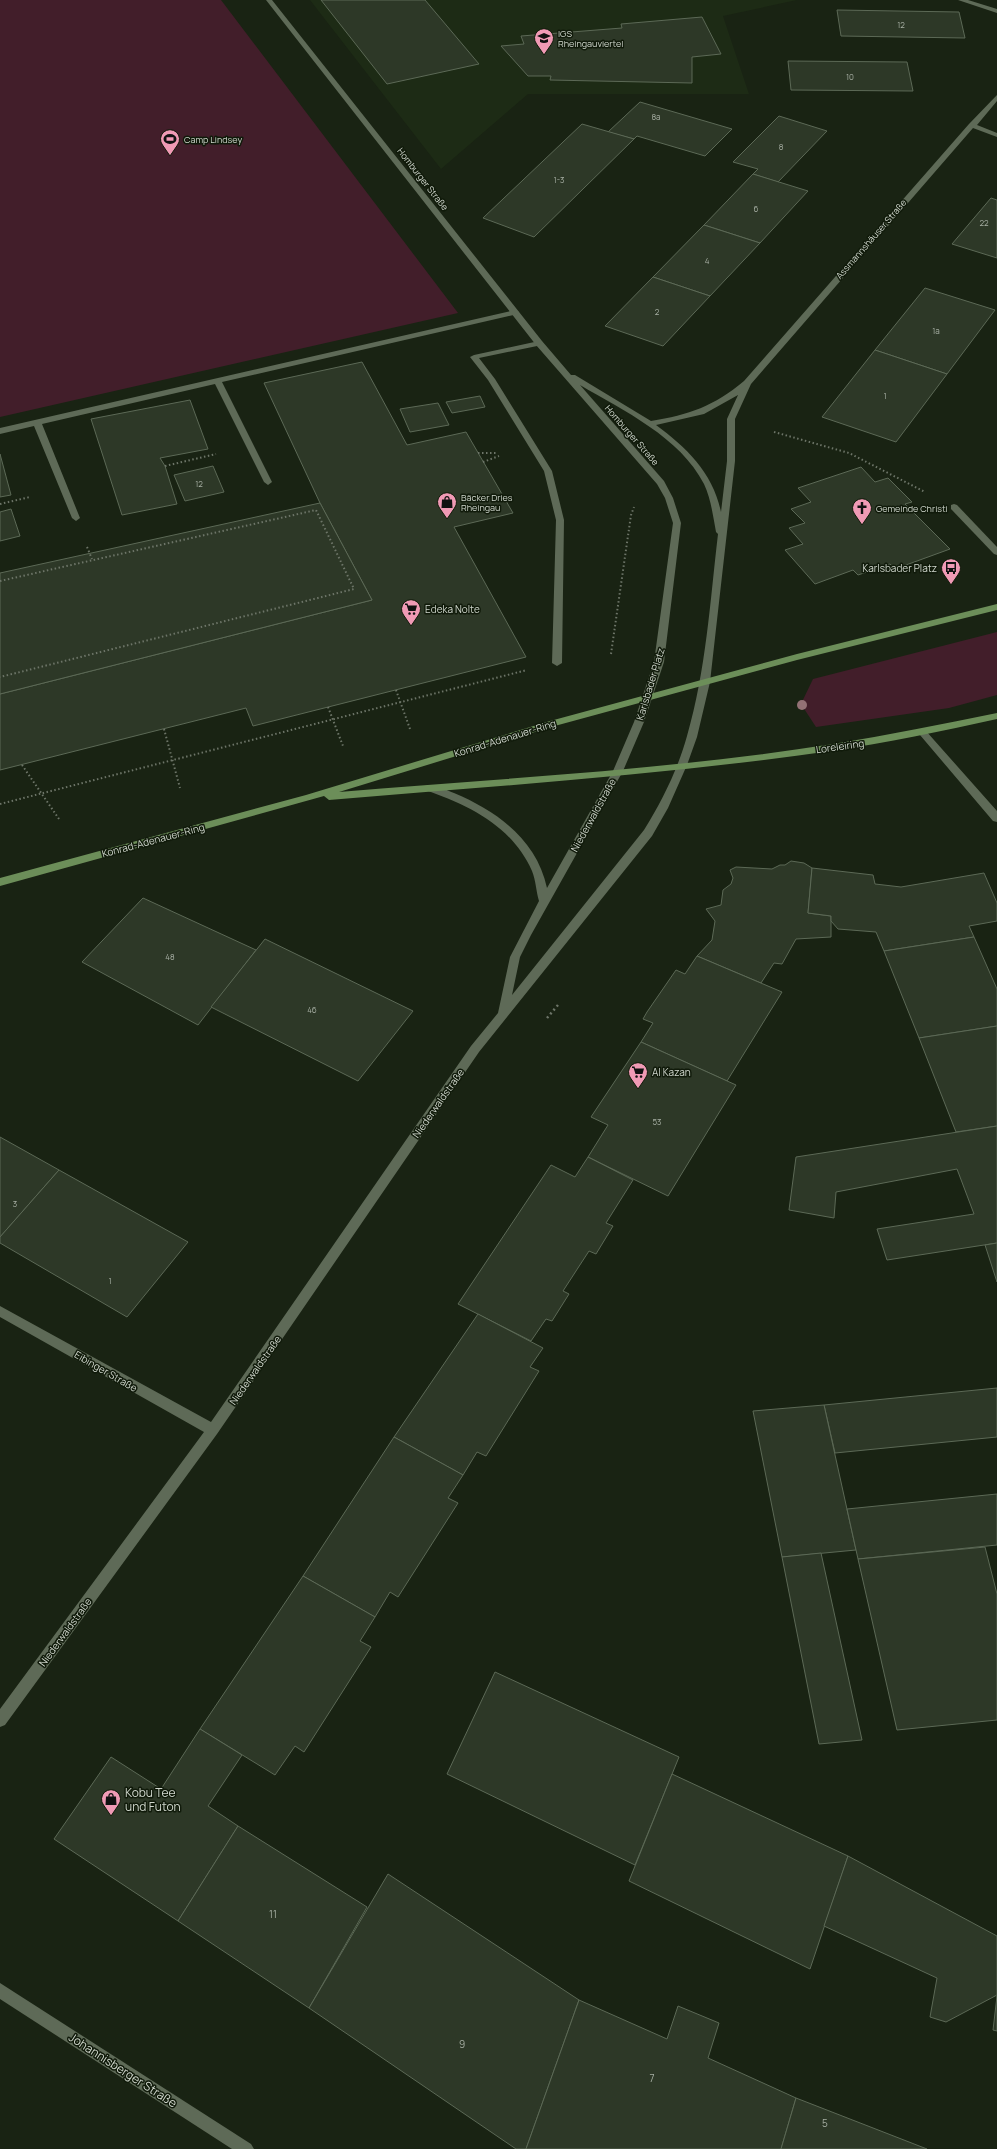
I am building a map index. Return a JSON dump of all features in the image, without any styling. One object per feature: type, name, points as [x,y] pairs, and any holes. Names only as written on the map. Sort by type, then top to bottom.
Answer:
[{"type":"main road","points":[[705,682],[997,607]]},
{"type":"main road","name":"Konrad-Adenauer-Ring","points":[[0,882],[306,798],[550,724],[705,682]]},
{"type":"main road","name":"Loreleiring","points":[[682,765],[782,754],[923,733],[997,716]]},
{"type":"main road","name":"Konrad-Adenauer-Ring","points":[[306,798],[682,765]]},
{"type":"street","name":"Homburger Straße","points":[[269,0],[539,343],[661,483],[669,498]]},
{"type":"street","points":[[961,0],[997,11]]},
{"type":"street","name":"Assmannshäuser Straße","points":[[649,424],[678,419],[706,411],[732,397],[747,383],[997,97]]},
{"type":"street","points":[[971,125],[997,135]]},
{"type":"street","points":[[0,431],[218,382],[515,312]]},
{"type":"street","points":[[539,343],[474,357],[491,379],[533,444],[548,471],[556,496],[560,520],[557,663]]},
{"type":"street","name":"Homburger Straße","points":[[561,370],[649,424],[686,454],[708,484],[715,502],[722,548]]},
{"type":"street","points":[[218,382],[268,482]]},
{"type":"street","name":"Assmannshäuser Straße","points":[[722,548],[731,461],[731,418],[747,383]]},
{"type":"street","points":[[37,423],[76,518]]},
{"type":"street","name":"Karlsbader Platz","points":[[618,771],[648,698],[659,662],[663,641],[677,523],[669,498]]},
{"type":"street","points":[[954,506],[997,552]]},
{"type":"street","points":[[682,765],[692,737],[705,682],[722,548]]},
{"type":"street","points":[[923,733],[997,818]]},
{"type":"street","name":"Niederwaldstraße","points":[[0,1720],[214,1430],[475,1049],[648,833],[663,808],[682,765]]},
{"type":"street","name":"Niederwaldstraße","points":[[503,1015],[515,957],[544,900],[618,771]]},
{"type":"street","points":[[428,788],[454,796],[479,807],[500,822],[518,838],[530,856],[538,874],[544,900]]},
{"type":"street","name":"Eibinger Straße","points":[[0,1311],[214,1430]]},
{"type":"street","name":"Johannisberger Straße","points":[[0,1990],[246,2149]]},
{"type":"path","points":[[774,432],[849,453],[926,492]]},
{"type":"path","points":[[165,466],[250,447]]},
{"type":"path","points":[[478,453],[501,452]]},
{"type":"path","points":[[611,654],[631,515],[636,502]]},
{"type":"path","points":[[0,581],[92,559],[316,510],[354,589],[0,677]]},
{"type":"path","points":[[282,512],[285,518]]},
{"type":"path","points":[[90,553],[92,559]]},
{"type":"path","points":[[0,804],[332,718],[557,663]]},
{"type":"path","points":[[396,690],[410,729]]},
{"type":"path","points":[[328,707],[343,746]]},
{"type":"path","points":[[164,729],[171,760],[180,788]]},
{"type":"path","points":[[22,764],[59,819]]},
{"type":"shaded area","name":"Camp Lindsey","points":[[0,0],[221,0],[458,313],[0,417]]},
{"type":"shaded area","name":"IGS Rheingauviertel","points":[[310,0],[797,0],[723,16],[749,94],[528,94],[441,169]]},
{"type":"shaded area","points":[[997,632],[997,695],[949,708],[816,727],[801,704],[813,679]]},
{"type":"building","points":[[321,0],[425,0],[479,64],[387,84]]},
{"type":"building","points":[[837,10],[959,12],[965,38],[841,36]]},
{"type":"building","points":[[702,17],[721,54],[692,57],[692,83],[550,80],[551,76],[528,76],[501,46],[524,44],[521,36],[622,28],[621,24]]},
{"type":"building","points":[[788,61],[907,62],[913,91],[791,90]]},
{"type":"building","points":[[640,102],[732,129],[705,156],[637,136],[634,139],[608,132]]},
{"type":"building","points":[[779,116],[827,131],[778,182],[753,174],[758,169],[733,162]]},
{"type":"building","points":[[582,124],[634,139],[534,237],[483,218]]},
{"type":"building","points":[[753,174],[808,191],[760,243],[704,225]]},
{"type":"building","points":[[991,198],[997,200],[997,258],[952,244]]},
{"type":"building","points":[[704,225],[760,243],[710,296],[653,277]]},
{"type":"building","points":[[653,277],[710,296],[663,346],[605,326]]},
{"type":"building","points":[[925,288],[995,310],[947,374],[875,350]]},
{"type":"building","points":[[875,350],[947,374],[896,442],[822,417]]},
{"type":"building","points":[[362,362],[407,445],[466,432],[513,513],[454,527],[526,657],[253,726],[246,708],[0,770],[0,694],[372,600],[320,503],[264,383]]},
{"type":"building","points":[[480,396],[485,407],[452,413],[446,402]]},
{"type":"building","points":[[190,400],[208,449],[160,458],[165,466],[177,504],[122,515],[91,419]]},
{"type":"building","points":[[438,403],[449,425],[410,432],[400,409]]},
{"type":"building","points":[[0,454],[11,495],[0,497]]},
{"type":"building","points":[[213,466],[224,492],[185,501],[174,475]]},
{"type":"building","name":"Gemeinde Christi","points":[[861,467],[875,482],[888,478],[912,502],[905,504],[950,549],[895,569],[890,564],[858,575],[853,570],[815,584],[785,550],[803,544],[789,528],[805,523],[791,509],[811,502],[798,488]]},
{"type":"building","points":[[320,503],[372,600],[0,694],[0,573]]},
{"type":"building","points":[[11,509],[20,536],[0,541],[0,512]]},
{"type":"building","points":[[791,861],[804,863],[812,868],[808,913],[831,916],[831,937],[796,939],[782,964],[774,963],[761,983],[697,956],[712,940],[715,921],[706,909],[721,905],[723,890],[731,884],[733,878],[730,870],[736,867],[772,869],[780,865],[785,865]]},
{"type":"building","points":[[812,868],[873,875],[875,884],[901,887],[984,873],[997,903],[997,921],[969,926],[974,937],[884,951],[876,932],[838,929],[831,921],[831,916],[808,913]]},
{"type":"building","points":[[143,898],[256,950],[198,1025],[82,962]]},
{"type":"building","points":[[974,937],[997,989],[997,1026],[919,1038],[884,951]]},
{"type":"building","points":[[265,939],[413,1011],[358,1081],[211,1007]]},
{"type":"building","points":[[697,956],[782,992],[727,1081],[641,1042],[653,1023],[643,1019],[647,1012],[676,970],[685,974]]},
{"type":"building","points":[[997,1026],[997,1126],[956,1132],[919,1038]]},
{"type":"building","points":[[641,1042],[736,1085],[668,1196],[588,1157],[608,1125],[591,1117]]},
{"type":"building","points":[[997,1126],[997,1243],[887,1260],[877,1229],[974,1214],[957,1169],[836,1192],[834,1218],[789,1210],[796,1157]]},
{"type":"building","points":[[0,1137],[59,1170],[0,1237]]},
{"type":"building","points":[[588,1157],[633,1180],[606,1223],[613,1226],[596,1254],[589,1251],[563,1291],[569,1294],[552,1321],[546,1319],[531,1341],[458,1304],[551,1165],[575,1177]]},
{"type":"building","points":[[59,1170],[188,1242],[127,1317],[0,1243],[0,1237]]},
{"type":"building","points":[[997,1243],[997,1282],[985,1245]]},
{"type":"building","points":[[478,1314],[543,1348],[530,1367],[539,1371],[486,1456],[477,1452],[463,1475],[394,1437]]},
{"type":"building","points":[[997,1388],[997,1437],[835,1453],[824,1405]]},
{"type":"building","points":[[824,1405],[856,1550],[782,1557],[753,1411]]},
{"type":"building","points":[[394,1437],[463,1475],[448,1498],[458,1503],[398,1597],[390,1592],[375,1617],[303,1576]]},
{"type":"building","points":[[997,1494],[997,1545],[858,1559],[847,1509]]},
{"type":"building","points":[[985,1547],[997,1594],[997,1720],[897,1730],[858,1559]]},
{"type":"building","points":[[821,1553],[862,1740],[819,1744],[782,1557]]},
{"type":"building","points":[[303,1576],[375,1617],[360,1641],[371,1647],[304,1752],[295,1746],[275,1775],[200,1729]]},
{"type":"building","points":[[495,1672],[679,1757],[635,1865],[447,1774]]},
{"type":"building","points":[[200,1729],[242,1755],[208,1806],[238,1826],[178,1921],[54,1839],[111,1757],[161,1789]]},
{"type":"building","points":[[672,1774],[848,1856],[810,1969],[629,1881]]},
{"type":"building","points":[[238,1826],[367,1907],[309,2008],[178,1921]]},
{"type":"building","points":[[848,1856],[997,1936],[997,1995],[946,2022],[930,2017],[937,1978],[824,1926]]},
{"type":"building","points":[[388,1874],[579,2000],[526,2149],[516,2149],[309,2008]]},
{"type":"building","points":[[997,1996],[997,2031],[993,2030]]},
{"type":"building","points":[[579,2000],[667,2039],[678,2006],[719,2023],[708,2058],[796,2098],[781,2149],[526,2149]]},
{"type":"building","points":[[796,2098],[927,2149],[781,2149]]},
{"type":"place","name":"IGS Rheingauviertel","points":[[544,55]]},
{"type":"place","name":"Camp Lindsey","points":[[170,156]]},
{"type":"place","name":"Bäcker Dries Rheingau","points":[[447,519]]},
{"type":"place","name":"Gemeinde Christi","points":[[862,525]]},
{"type":"place","name":"Karlsbader Platz","points":[[951,585]]},
{"type":"place","name":"Edeka Nolte","points":[[411,626]]},
{"type":"place","name":"Al Kazan","points":[[638,1089]]},
{"type":"place","name":"Kobu Tee und Futon","points":[[111,1816]]}]
